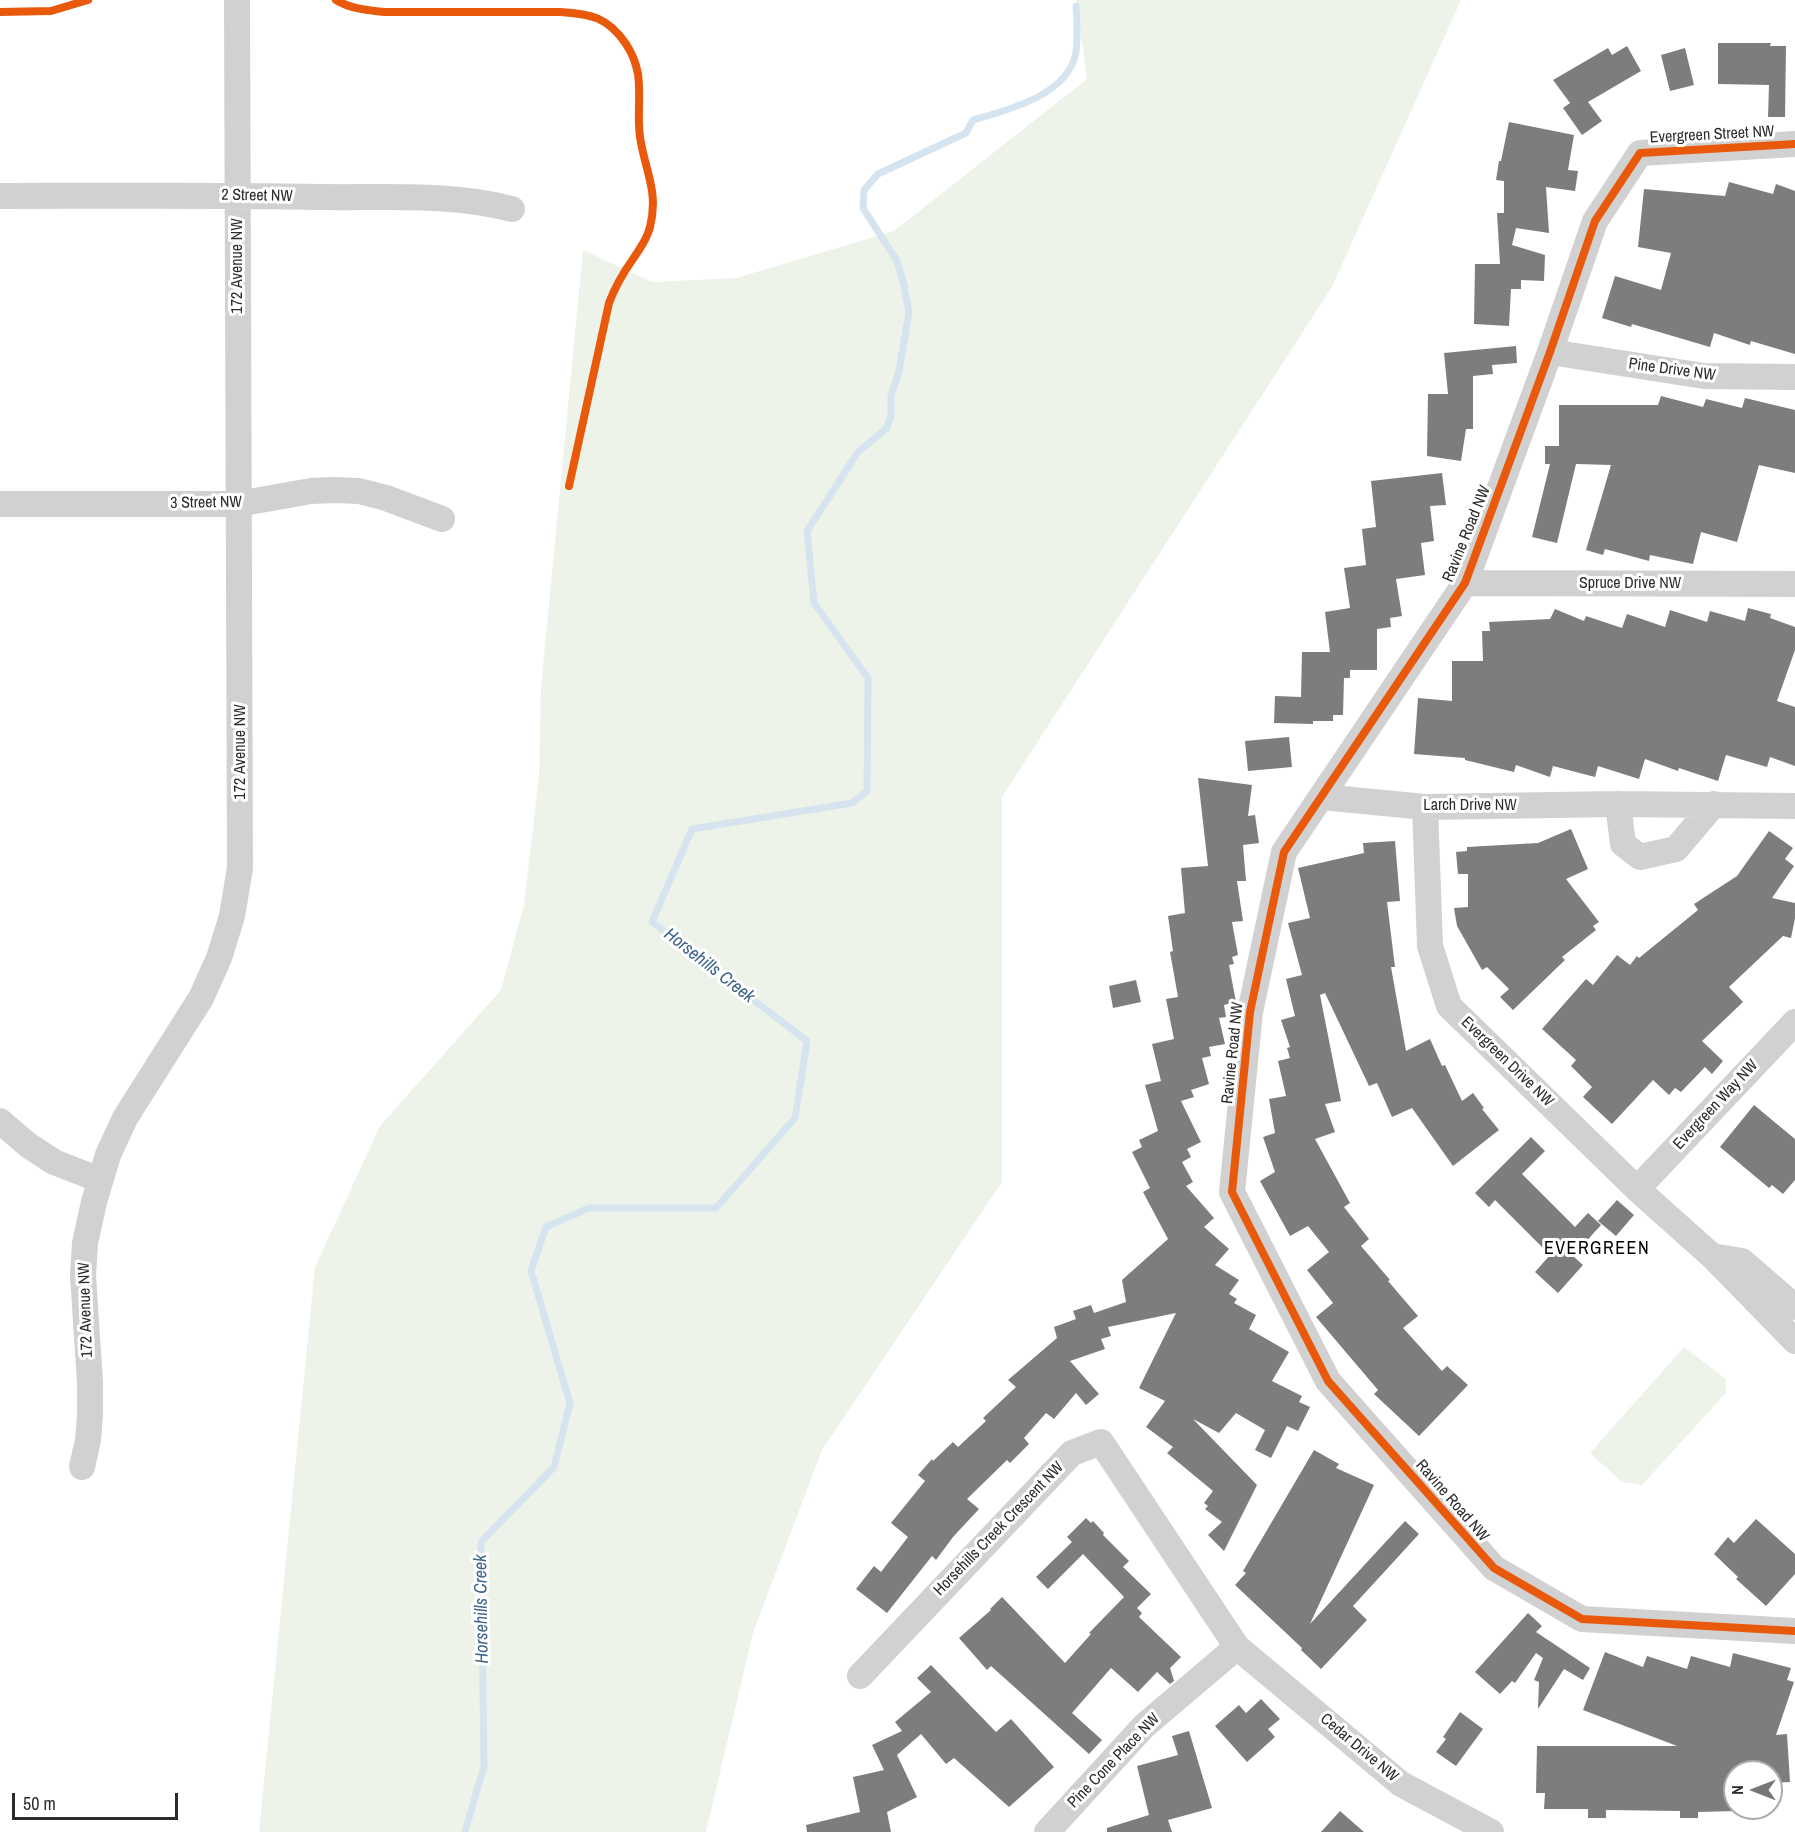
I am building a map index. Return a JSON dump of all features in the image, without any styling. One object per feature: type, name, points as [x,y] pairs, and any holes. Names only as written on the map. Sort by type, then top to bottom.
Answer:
[{"type":"street","name":"172 Avenue NW","points":[[82,1467],[88,1440],[90,1415],[83,1275],[85,1242],[100,1180],[108,1155],[125,1118],[201,998],[219,958],[232,916],[240,868],[237,0]]},
{"type":"street","name":"Evergreen Street NW","points":[[1635,160],[1640,153],[1795,144]]},
{"type":"street","name":"Ravine Road NW","points":[[1635,160],[1595,220],[1550,352],[1465,583],[1284,852],[1250,1012],[1232,1192],[1328,1382],[1494,1568],[1582,1619],[1795,1631]]},
{"type":"street","name":"2 Street NW","points":[[0,196],[444,198],[486,202],[512,209]]},
{"type":"street","name":"Pine Drive NW","points":[[1550,352],[1704,376],[1795,377]]},
{"type":"street","name":"3 Street NW","points":[[0,504],[238,504],[311,491],[359,491],[386,498],[442,519]]},
{"type":"street","name":"Spruce Drive NW","points":[[1465,583],[1795,585]]},
{"type":"street","name":"Larch Drive NW","points":[[1322,797],[1425,807],[1618,804],[1795,806]]},
{"type":"street","points":[[1618,804],[1623,844],[1640,857],[1676,849],[1714,804]]},
{"type":"street","name":"Evergreen Drive NW","points":[[1425,807],[1430,946],[1449,1006],[1637,1189],[1712,1256],[1795,1341]]},
{"type":"street","name":"Evergreen Way NW","points":[[1637,1189],[1795,1022]]},
{"type":"street","points":[[0,1121],[28,1145],[54,1162],[100,1180]]},
{"type":"street","points":[[1712,1256],[1742,1261],[1795,1307]]},
{"type":"street","name":"Horsehills Creek Crescent NW","points":[[860,1676],[1072,1453],[1101,1442],[1238,1647]]},
{"type":"street","name":"Pine Cone Place NW","points":[[1047,1832],[1144,1726],[1238,1647]]},
{"type":"street","name":"Cedar Drive NW","points":[[1238,1647],[1401,1784],[1491,1832]]},
{"type":"shaded area","points":[[1076,0],[1461,0],[1332,287],[1002,797],[1002,1182],[822,1450],[753,1633],[706,1832],[259,1832],[315,1267],[380,1126],[501,990],[524,905],[539,775],[541,687],[583,250],[652,282],[736,278],[894,231],[1087,79]]},
{"type":"shaded area","points":[[1684,1347],[1726,1379],[1726,1393],[1642,1485],[1622,1482],[1590,1453]]},
{"type":"building","points":[[1718,43],[1771,43],[1770,46],[1786,46],[1785,117],[1768,117],[1769,85],[1718,84]]},
{"type":"building","points":[[1627,46],[1641,71],[1588,102],[1602,121],[1582,135],[1563,108],[1570,103],[1553,80],[1608,48],[1612,55]]},
{"type":"building","points":[[1685,48],[1694,85],[1670,91],[1661,55]]},
{"type":"building","points":[[1509,122],[1574,135],[1568,170],[1578,171],[1575,191],[1546,187],[1549,233],[1516,228],[1512,245],[1545,255],[1544,281],[1521,280],[1521,289],[1511,289],[1509,326],[1474,324],[1475,264],[1500,264],[1497,213],[1504,213],[1504,181],[1496,180]]},
{"type":"building","points":[[1729,182],[1773,194],[1776,184],[1795,191],[1795,354],[1751,341],[1750,345],[1714,333],[1710,347],[1632,324],[1631,327],[1602,318],[1615,276],[1661,290],[1671,253],[1638,247],[1644,189],[1725,196]]},
{"type":"building","points":[[1516,346],[1517,363],[1492,365],[1493,374],[1473,376],[1473,429],[1466,429],[1461,461],[1427,456],[1428,394],[1448,394],[1444,353]]},
{"type":"building","points":[[1661,396],[1703,407],[1706,399],[1742,408],[1745,398],[1795,410],[1795,473],[1759,465],[1737,542],[1701,532],[1693,564],[1650,555],[1649,561],[1605,549],[1603,555],[1586,550],[1611,465],[1576,464],[1557,543],[1532,537],[1550,464],[1545,464],[1545,446],[1559,446],[1559,405],[1658,405]]},
{"type":"building","points":[[1442,473],[1446,505],[1430,506],[1434,541],[1421,543],[1425,575],[1396,579],[1402,616],[1390,618],[1391,627],[1377,629],[1377,670],[1350,670],[1350,678],[1344,678],[1343,715],[1333,715],[1333,721],[1313,721],[1313,724],[1274,723],[1275,696],[1301,697],[1302,652],[1330,652],[1325,612],[1350,608],[1344,568],[1366,565],[1362,529],[1376,527],[1371,481]]},
{"type":"building","points":[[1748,608],[1771,614],[1770,618],[1795,627],[1795,650],[1777,701],[1795,707],[1795,766],[1770,757],[1767,767],[1726,755],[1718,781],[1679,768],[1678,771],[1645,759],[1639,779],[1598,766],[1595,777],[1553,766],[1550,777],[1516,765],[1514,772],[1465,760],[1465,758],[1414,754],[1418,698],[1452,701],[1452,661],[1483,661],[1482,631],[1490,631],[1489,622],[1550,619],[1555,609],[1584,621],[1586,616],[1622,628],[1627,614],[1665,627],[1670,610],[1707,622],[1710,611],[1745,621]]},
{"type":"building","points":[[1289,737],[1292,767],[1248,771],[1245,741]]},
{"type":"building","points":[[1198,778],[1252,785],[1248,816],[1255,815],[1259,843],[1243,845],[1246,881],[1237,881],[1243,921],[1232,922],[1238,955],[1232,957],[1234,964],[1229,965],[1236,1002],[1224,1005],[1226,1017],[1219,1018],[1225,1044],[1209,1047],[1211,1056],[1202,1058],[1209,1084],[1191,1090],[1194,1097],[1181,1101],[1201,1142],[1187,1149],[1191,1157],[1182,1162],[1193,1182],[1186,1186],[1214,1218],[1204,1227],[1229,1249],[1215,1265],[1239,1280],[1229,1294],[1237,1299],[1234,1303],[1256,1315],[1249,1329],[1289,1352],[1272,1381],[1302,1396],[1299,1402],[1310,1407],[1298,1431],[1287,1426],[1271,1458],[1255,1450],[1265,1430],[1236,1413],[1219,1433],[1193,1419],[1257,1485],[1224,1551],[1208,1535],[1222,1522],[1205,1509],[1208,1506],[1204,1503],[1213,1491],[1167,1453],[1173,1447],[1146,1427],[1165,1401],[1139,1388],[1176,1313],[1108,1327],[1111,1336],[1101,1339],[1105,1349],[1070,1361],[1099,1394],[1086,1405],[1076,1393],[1054,1419],[1046,1413],[1024,1438],[1029,1444],[1010,1463],[1007,1460],[967,1499],[979,1509],[953,1537],[936,1560],[932,1556],[887,1613],[856,1589],[874,1566],[881,1572],[908,1537],[891,1523],[925,1481],[918,1475],[932,1459],[933,1461],[953,1442],[958,1447],[986,1421],[983,1418],[1016,1387],[1008,1380],[1057,1338],[1054,1327],[1076,1319],[1073,1311],[1091,1305],[1094,1313],[1126,1302],[1122,1280],[1168,1239],[1143,1192],[1150,1188],[1132,1152],[1142,1147],[1139,1140],[1158,1131],[1145,1085],[1161,1081],[1152,1044],[1174,1039],[1166,999],[1178,997],[1170,952],[1173,951],[1168,916],[1185,913],[1181,868],[1208,866]]},
{"type":"building","points":[[1571,829],[1588,869],[1566,879],[1599,922],[1593,926],[1596,930],[1562,957],[1565,960],[1513,1010],[1500,997],[1509,989],[1487,967],[1482,970],[1457,926],[1454,908],[1468,907],[1468,874],[1458,874],[1456,852],[1467,851],[1467,847],[1538,843]]},
{"type":"building","points":[[1769,831],[1793,848],[1785,859],[1794,866],[1772,898],[1795,903],[1791,938],[1783,936],[1729,987],[1743,1002],[1702,1041],[1723,1061],[1712,1074],[1705,1067],[1681,1092],[1675,1088],[1669,1095],[1653,1080],[1612,1124],[1583,1097],[1592,1087],[1571,1066],[1576,1060],[1542,1029],[1586,979],[1593,985],[1617,955],[1630,965],[1637,956],[1639,958],[1698,910],[1694,904],[1737,876]]},
{"type":"building","points":[[1395,841],[1400,901],[1387,902],[1395,967],[1391,967],[1406,1051],[1430,1039],[1462,1101],[1473,1093],[1484,1108],[1482,1109],[1499,1130],[1453,1166],[1412,1108],[1392,1117],[1377,1083],[1369,1086],[1325,993],[1320,995],[1341,1101],[1325,1104],[1335,1132],[1315,1139],[1350,1203],[1344,1207],[1369,1239],[1361,1246],[1418,1316],[1403,1328],[1442,1371],[1447,1366],[1468,1385],[1419,1436],[1374,1394],[1378,1390],[1316,1317],[1333,1303],[1307,1270],[1329,1252],[1308,1226],[1290,1236],[1260,1181],[1275,1172],[1263,1137],[1275,1133],[1269,1099],[1286,1096],[1278,1061],[1290,1058],[1287,1048],[1290,1047],[1281,1020],[1295,1016],[1286,979],[1302,975],[1288,923],[1310,918],[1298,868],[1364,853],[1363,843]]},
{"type":"building","points":[[1136,980],[1141,1002],[1113,1008],[1109,986]]},
{"type":"building","points":[[1754,1105],[1795,1139],[1795,1180],[1783,1194],[1772,1185],[1769,1188],[1720,1147]]},
{"type":"building","points":[[1531,1137],[1545,1151],[1522,1174],[1575,1227],[1588,1213],[1601,1225],[1573,1256],[1583,1265],[1558,1293],[1535,1272],[1550,1255],[1495,1200],[1489,1207],[1475,1193]]},
{"type":"building","points":[[1617,1200],[1634,1215],[1616,1236],[1598,1221]]},
{"type":"building","points":[[1314,1450],[1339,1464],[1336,1468],[1374,1485],[1310,1624],[1405,1521],[1419,1534],[1353,1606],[1367,1620],[1321,1669],[1235,1585],[1246,1573],[1243,1571]]},
{"type":"building","points":[[1086,1518],[1091,1523],[1093,1521],[1104,1533],[1103,1535],[1129,1561],[1123,1567],[1151,1594],[1137,1608],[1142,1613],[1139,1617],[1181,1657],[1170,1668],[1174,1681],[1170,1684],[1157,1672],[1138,1692],[1111,1668],[1072,1713],[1102,1740],[1089,1754],[991,1666],[987,1670],[959,1638],[991,1610],[1002,1597],[1065,1663],[1091,1634],[1089,1633],[1124,1597],[1083,1554],[1048,1589],[1036,1577],[1072,1542],[1067,1537]]},
{"type":"building","points":[[1756,1519],[1795,1554],[1795,1574],[1766,1606],[1736,1579],[1738,1577],[1714,1554],[1728,1537],[1734,1543]]},
{"type":"building","points":[[1528,1613],[1542,1626],[1536,1632],[1590,1668],[1583,1680],[1564,1669],[1538,1709],[1539,1682],[1534,1680],[1543,1658],[1536,1653],[1515,1683],[1512,1681],[1500,1694],[1475,1672]]},
{"type":"building","points":[[1605,1652],[1643,1667],[1647,1656],[1687,1669],[1691,1656],[1730,1667],[1733,1653],[1791,1668],[1787,1680],[1794,1682],[1776,1735],[1787,1734],[1790,1782],[1783,1782],[1783,1760],[1723,1760],[1723,1811],[1698,1812],[1698,1818],[1680,1818],[1680,1811],[1606,1810],[1606,1818],[1588,1818],[1588,1809],[1544,1809],[1545,1793],[1536,1793],[1537,1746],[1677,1746],[1583,1710]]},
{"type":"building","points":[[931,1665],[996,1732],[1011,1719],[1054,1767],[1009,1807],[954,1758],[946,1764],[921,1734],[897,1755],[917,1797],[887,1812],[891,1832],[807,1832],[806,1825],[860,1812],[853,1777],[884,1770],[872,1745],[902,1731],[895,1722],[931,1692],[917,1678]]},
{"type":"building","points":[[1261,1699],[1280,1719],[1268,1729],[1275,1737],[1247,1762],[1215,1726],[1239,1705],[1246,1713]]},
{"type":"building","points":[[1460,1712],[1483,1729],[1456,1766],[1436,1752],[1446,1739],[1443,1737]]},
{"type":"building","points":[[1189,1731],[1212,1808],[1168,1820],[1172,1832],[1107,1832],[1107,1828],[1149,1815],[1137,1766],[1178,1755],[1172,1736]]},
{"type":"building","points":[[1340,1811],[1364,1832],[1321,1832]]},
{"type":"waterway","name":"Horsehills Creek","points":[[465,1832],[484,1766],[481,1542],[554,1467],[570,1403],[531,1271],[546,1227],[589,1208],[716,1208],[795,1118],[807,1041],[652,922],[692,829],[852,803],[867,791],[868,678],[814,603],[807,531],[858,452],[887,428],[891,415],[891,396],[899,371],[909,312],[897,261],[863,208],[864,190],[878,174],[966,133],[973,120],[1019,105],[1050,90],[1071,67],[1076,52],[1076,6]]},
{"type":"cycle path","points":[[0,12],[51,11],[88,0]]},
{"type":"cycle path","points":[[336,0],[353,7],[384,12],[581,14],[598,19],[612,28],[632,55],[638,74],[639,129],[652,192],[652,214],[645,240],[620,280],[609,303],[569,486]]},
{"type":"cycle path","points":[[1795,144],[1640,153],[1595,221],[1550,352],[1465,583],[1284,852],[1250,1012],[1232,1192],[1328,1381],[1494,1568],[1582,1619],[1795,1631]]},
{"type":"district","name":"EVERGREEN","points":[[1597,1249]]}]
